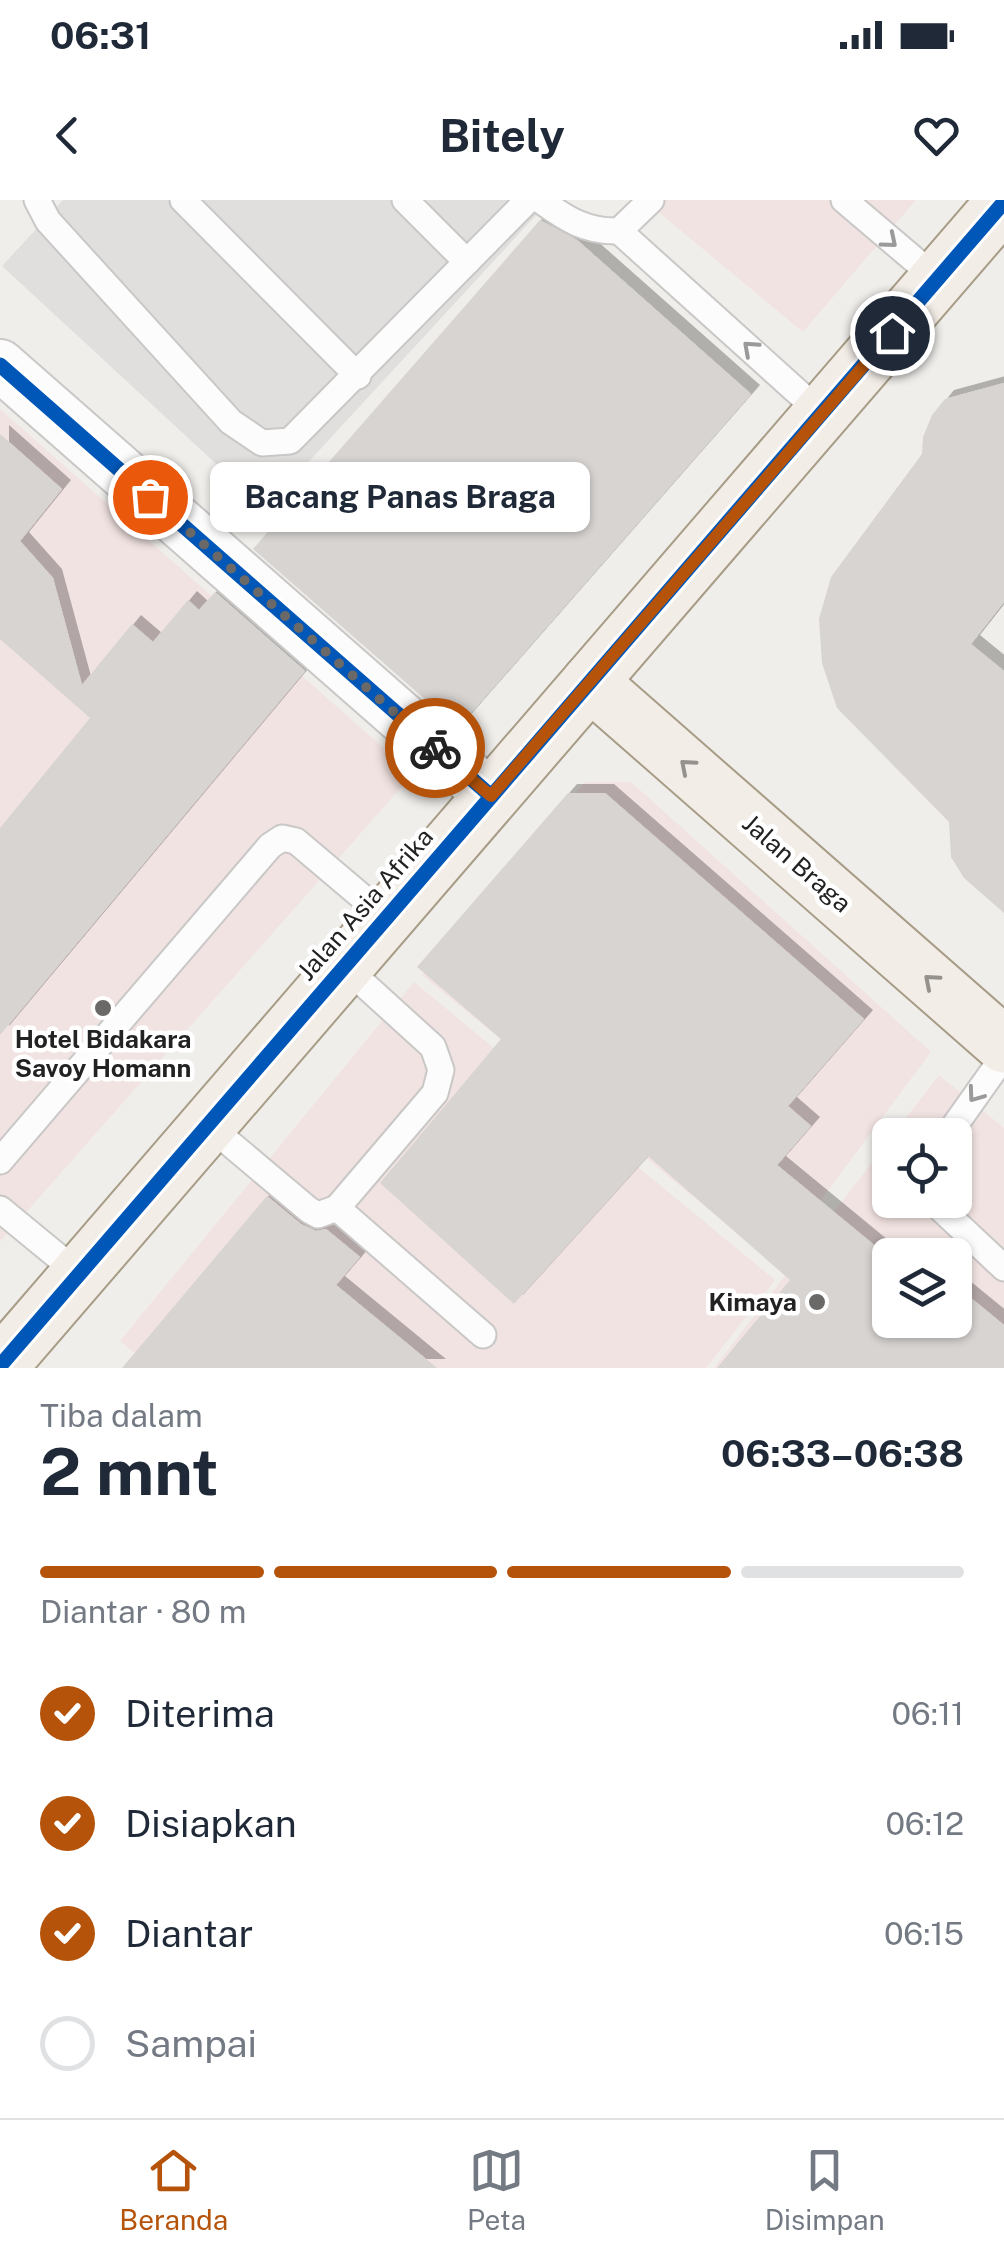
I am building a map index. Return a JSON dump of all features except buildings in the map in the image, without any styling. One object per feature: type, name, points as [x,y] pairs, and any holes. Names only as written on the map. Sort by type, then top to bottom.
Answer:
[{"type":"main road","name":"Jalan Asia Afrika","points":[[0,1366],[1004,202]]},
{"type":"main road","name":"Jalan Braga","points":[[590,682],[1004,1045]]},
{"type":"street","points":[[0,365],[491,796]]},
{"type":"lane","points":[[37,200],[48,220],[231,422],[262,443],[290,441],[528,200]]},
{"type":"lane","points":[[182,200],[358,376]]},
{"type":"lane","points":[[405,200],[467,262]]},
{"type":"lane","points":[[540,200],[572,222],[598,232],[619,231],[651,200]]},
{"type":"lane","points":[[844,200],[938,280]]},
{"type":"lane","points":[[619,231],[822,414]]},
{"type":"lane","points":[[0,1160],[270,846],[282,838],[296,840],[387,918]]},
{"type":"lane","points":[[208,1124],[308,1210],[318,1215],[337,1208],[435,1093],[441,1070],[434,1048],[345,967]]},
{"type":"lane","points":[[960,1118],[1004,1056]]},
{"type":"lane","points":[[337,1208],[483,1335]]},
{"type":"lane","points":[[0,1209],[79,1274]]},
{"type":"lane","points":[[952,1218],[1004,1268]]},
{"type":"shaded area","points":[[63,200],[526,200],[539,212],[265,509],[2,266]]},
{"type":"shaded area","points":[[644,200],[916,200],[803,332]]},
{"type":"shaded area","name":"Hotel Bidakara Savoy Homann","points":[[0,409],[413,774],[0,1242]]},
{"type":"shaded area","points":[[585,782],[631,782],[931,1052],[882,1118],[872,1118],[872,1131],[774,1263],[422,975]]},
{"type":"shaded area","points":[[414,982],[775,1280],[706,1368],[152,1368],[120,1341]]},
{"type":"shaded area","points":[[939,1075],[1004,1128],[1004,1368],[714,1368],[872,1162],[872,1218],[972,1218],[972,1118],[906,1118]]},
{"type":"cycle path","points":[[0,1366],[1004,202]]},
{"type":"cycle path","points":[[0,365],[491,796]]},
{"type":"way so far","points":[[150,497],[435,748]]},
{"type":"place","name":"Bacang Panas Braga","points":[[150,497]]},
{"type":"place","name":"Hotel Bidakara Savoy Homann","points":[[103,1008]]},
{"type":"place","name":"Kimaya","points":[[817,1302]]},
{"type":"route","points":[[435,748],[491,796],[892,333]]}]
